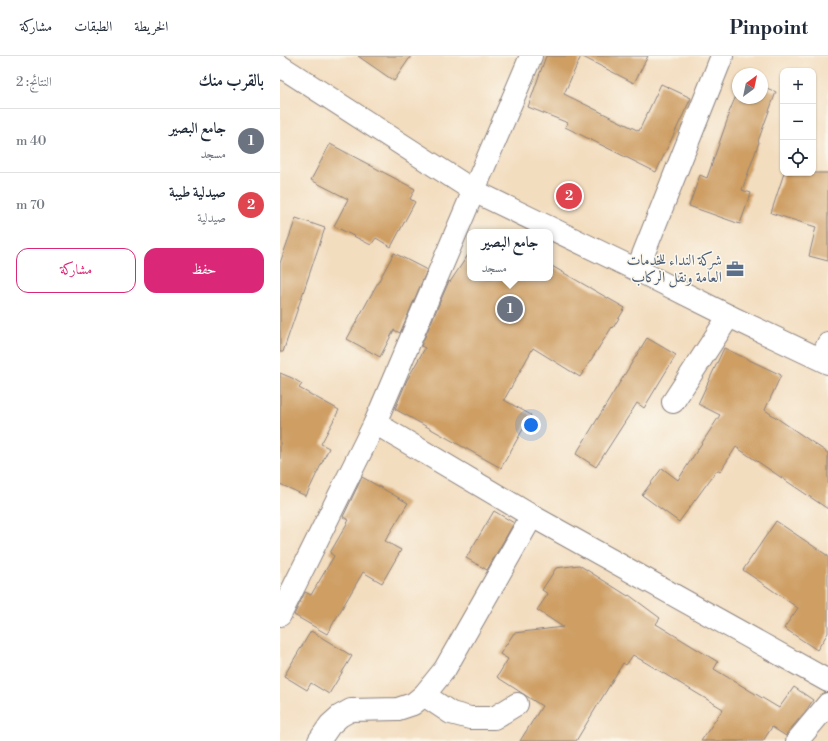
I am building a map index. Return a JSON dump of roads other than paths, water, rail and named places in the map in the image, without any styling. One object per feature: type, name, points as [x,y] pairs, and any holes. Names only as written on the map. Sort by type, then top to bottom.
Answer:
[{"type":"street","points":[[280,615],[375,423],[531,56]]},
{"type":"street","points":[[637,270],[722,56]]},
{"type":"street","points":[[280,66],[474,191],[552,229]]},
{"type":"street","points":[[553,229],[729,316],[826,355]]},
{"type":"street","points":[[672,402],[729,316]]},
{"type":"street","points":[[375,423],[532,516],[828,681]]},
{"type":"street","points":[[319,741],[330,725],[340,716],[352,710],[398,709],[413,704],[424,695],[445,669],[532,516]]},
{"type":"street","points":[[424,695],[451,713],[470,718],[494,718],[517,704]]},
{"type":"street","points":[[797,741],[828,704]]},
{"type":"place","name":"صيدلية طيبة","points":[[569,196]]},
{"type":"place","name":"شركة النداء للخدمات العامة ونقل الركاب","points":[[735,269]]},
{"type":"place","name":"جامع البصير","points":[[510,309]]}]
